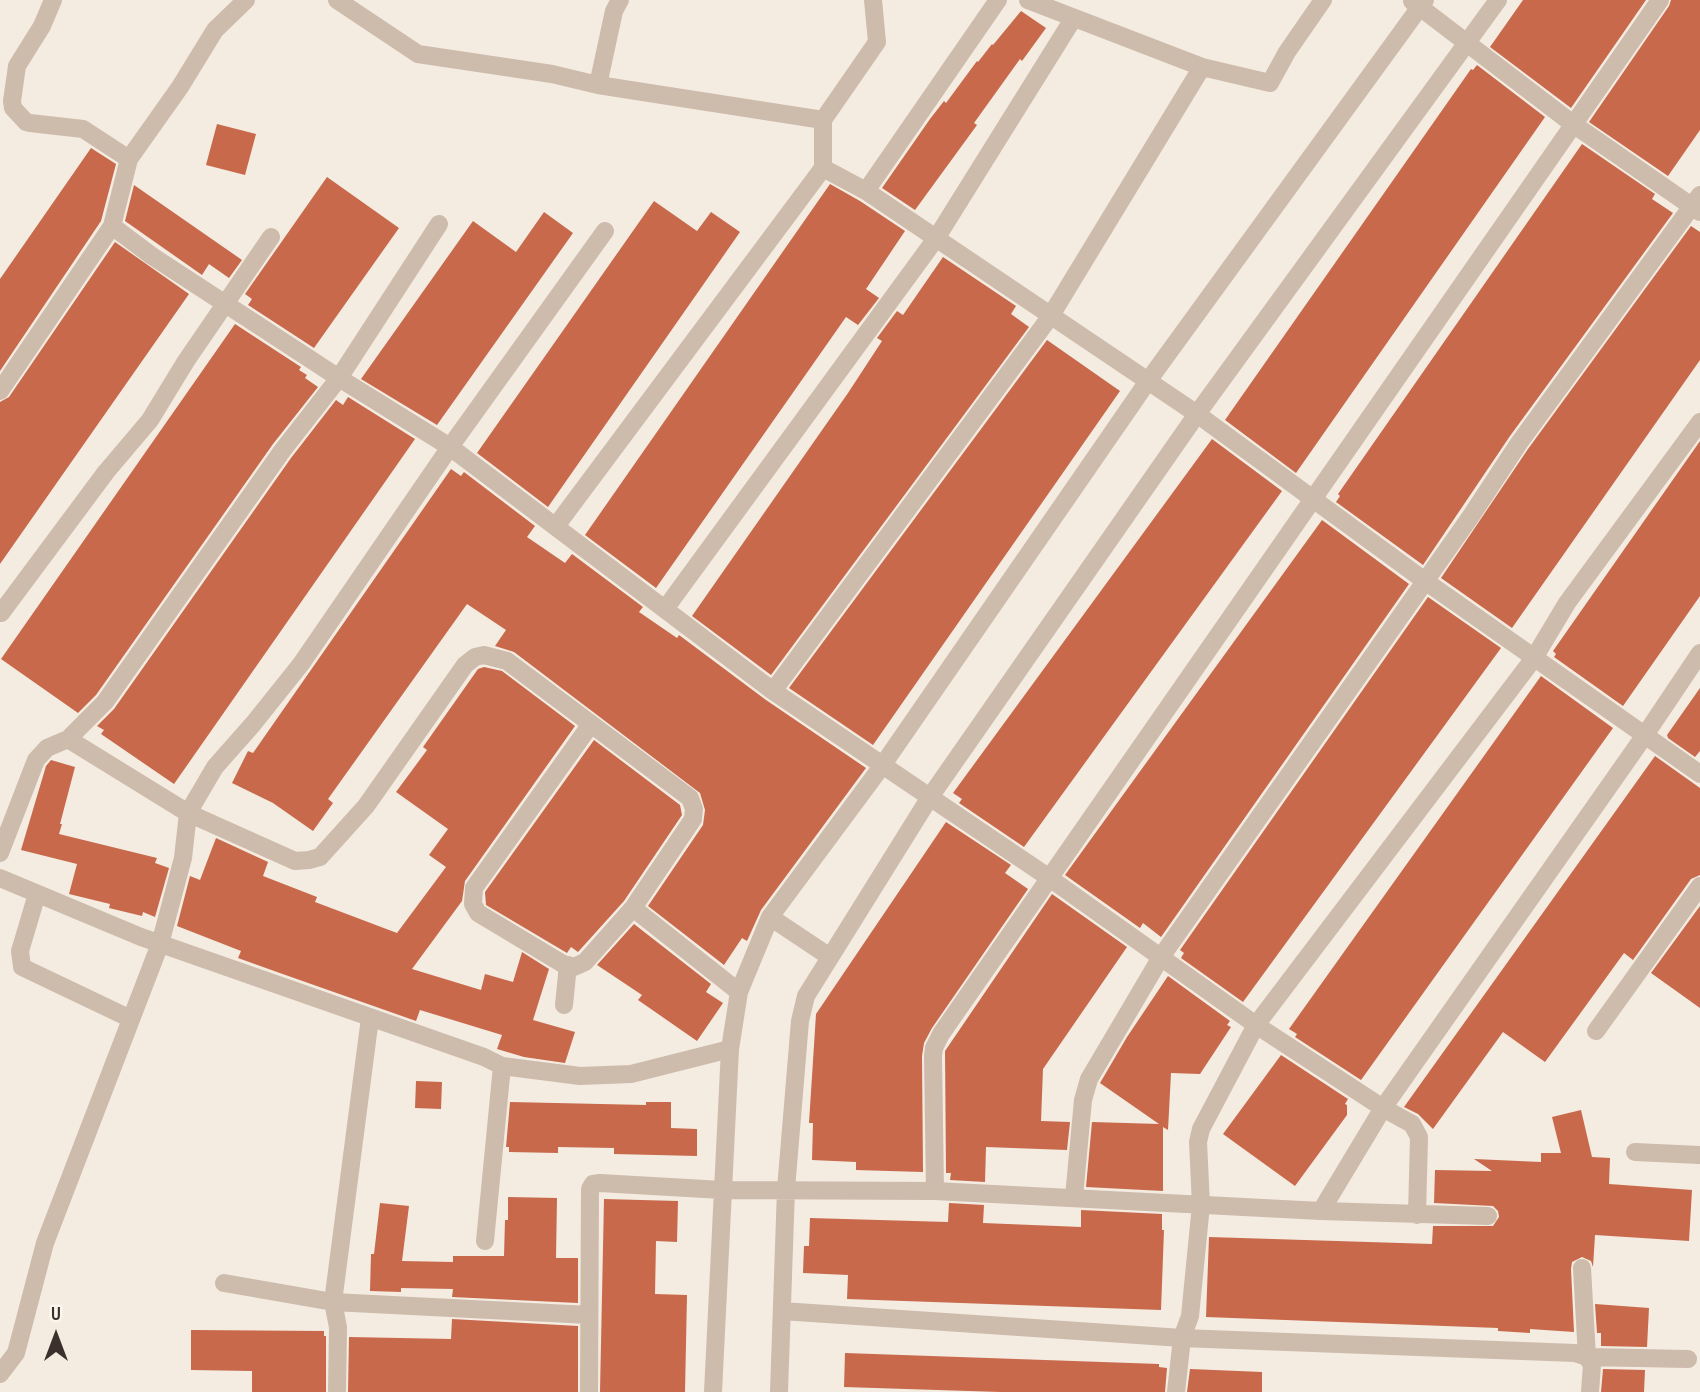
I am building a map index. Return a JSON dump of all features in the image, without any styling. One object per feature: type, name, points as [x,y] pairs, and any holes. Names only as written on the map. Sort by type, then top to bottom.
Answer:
[{"type":"street","points":[[0,391],[112,226],[129,159],[180,87],[215,30],[246,0]]},
{"type":"street","points":[[337,0],[418,54],[823,120]]},
{"type":"street","points":[[598,85],[614,11],[620,0]]},
{"type":"street","points":[[556,526],[823,168],[823,120],[877,42],[873,0]]},
{"type":"street","points":[[866,191],[998,0]]},
{"type":"street","points":[[1028,0],[1202,67],[1270,83],[1287,52],[1323,0]]},
{"type":"street","points":[[779,1392],[786,1189],[800,1021],[806,996],[828,955],[930,797],[1197,414],[1498,0]]},
{"type":"street","points":[[935,1191],[934,1048],[941,1034],[1660,0]]},
{"type":"street","points":[[53,1],[42,26],[17,66],[13,108],[26,122],[83,129],[129,159]]},
{"type":"street","points":[[713,1392],[730,1049],[739,992],[771,918],[882,766],[1148,381],[1418,2],[1573,124],[1697,204],[1519,443],[1161,957],[1089,1079],[1083,1100],[1074,1197]]},
{"type":"street","points":[[665,609],[937,237],[1073,19]]},
{"type":"street","points":[[773,691],[1050,317],[1202,67]]},
{"type":"street","points":[[823,168],[866,191],[937,237],[1050,317],[1197,414],[1425,581],[1700,774]]},
{"type":"street","points":[[0,853],[36,760],[47,748],[68,739],[105,702],[282,451],[339,378],[439,224]]},
{"type":"street","points":[[112,226],[152,256],[450,447],[773,691],[1048,877],[1256,1025],[1412,1124],[1419,1137],[1417,1214]]},
{"type":"street","points":[[0,1374],[16,1353],[45,1242],[160,944],[183,858],[188,813],[215,767],[301,664],[450,447],[605,231]]},
{"type":"street","points":[[1,613],[106,472],[150,420],[271,237]]},
{"type":"street","points":[[1176,1392],[1182,1338],[1190,1315],[1201,1205],[1198,1142],[1201,1129],[1256,1025],[1534,658],[1567,603],[1700,422]]},
{"type":"street","points":[[1321,1211],[1383,1108],[1700,653]]},
{"type":"street","points":[[68,739],[188,813],[295,861],[320,857],[366,806],[465,665],[475,657],[484,655],[507,661],[690,798],[694,809],[693,819],[633,908],[584,962],[573,967],[478,913],[472,896],[474,888],[591,724]]},
{"type":"street","points":[[0,878],[160,944],[502,1066],[580,1076],[620,1074],[730,1049]]},
{"type":"street","points":[[1596,1031],[1700,886]]},
{"type":"street","points":[[37,894],[20,951],[22,967],[131,1019]]},
{"type":"street","points":[[633,908],[739,992]]},
{"type":"street","points":[[771,918],[828,955]]},
{"type":"street","points":[[564,1005],[568,965]]},
{"type":"street","points":[[337,1392],[338,1327],[333,1301],[370,1018]]},
{"type":"street","points":[[485,1241],[502,1066]]},
{"type":"street","points":[[1635,1152],[1700,1155]]},
{"type":"street","points":[[589,1392],[590,1189],[593,1184],[722,1190],[935,1191],[1321,1211],[1488,1216]]},
{"type":"street","points":[[1582,1268],[1587,1357],[1592,1364],[1590,1392]]},
{"type":"street","points":[[224,1283],[333,1301],[589,1315]]},
{"type":"street","points":[[782,1311],[1182,1338],[1575,1353],[1587,1357],[1688,1359]]},
{"type":"building","points":[[1523,0],[1646,0],[1571,108],[1490,47]]},
{"type":"building","points":[[1671,0],[1700,0],[1700,130],[1668,176],[1589,122]]},
{"type":"building","points":[[1021,11],[1046,28],[1022,61],[1020,59],[974,123],[977,125],[915,210],[882,188],[944,101],[946,103],[977,61]]},
{"type":"building","points":[[1477,65],[1545,117],[1296,473],[1225,420],[1471,69]]},
{"type":"building","points":[[217,124],[256,134],[245,175],[206,165]]},
{"type":"building","points":[[1582,144],[1655,194],[1652,199],[1673,213],[1510,436],[1423,565],[1336,502],[1340,496],[1338,494]]},
{"type":"building","points":[[91,148],[116,164],[101,221],[0,371],[0,279]]},
{"type":"building","points":[[327,177],[399,228],[314,348],[248,305],[252,299],[245,294]]},
{"type":"building","points":[[830,184],[905,231],[866,289],[879,298],[858,325],[846,317],[656,588],[585,535]]},
{"type":"building","points":[[134,185],[242,260],[229,278],[209,264],[202,275],[125,221]]},
{"type":"building","points":[[654,201],[697,231],[711,212],[740,232],[548,507],[477,453]]},
{"type":"building","points":[[544,212],[573,233],[437,425],[361,379],[473,221],[516,252]]},
{"type":"building","points":[[1691,226],[1700,232],[1700,360],[1512,628],[1441,578],[1528,449]]},
{"type":"building","points":[[115,242],[189,294],[0,564],[0,402],[9,397]]},
{"type":"building","points":[[943,257],[1016,306],[1011,314],[1029,327],[771,675],[692,616],[848,393],[882,341],[877,338],[897,311],[903,315]]},
{"type":"building","points":[[235,324],[301,367],[299,370],[307,375],[305,378],[318,387],[273,444],[96,695],[78,713],[1,659]]},
{"type":"building","points":[[1047,340],[1120,391],[873,745],[789,688]]},
{"type":"building","points":[[348,397],[415,439],[174,784],[101,734],[104,730],[97,726],[114,709],[291,458],[336,400],[343,405]]},
{"type":"building","points":[[1212,439],[1282,491],[1024,847],[959,803],[962,799],[953,793]]},
{"type":"building","points":[[1700,441],[1700,596],[1623,706],[1554,657],[1556,654],[1553,651]]},
{"type":"building","points":[[451,469],[461,476],[464,472],[535,526],[527,537],[565,563],[572,554],[643,607],[639,612],[677,638],[679,635],[766,700],[866,768],[761,910],[747,941],[742,938],[724,965],[648,906],[703,825],[705,810],[700,793],[514,652],[495,646],[506,630],[467,604],[328,799],[333,803],[313,831],[273,803],[232,783],[248,751],[253,753]]},
{"type":"building","points":[[1322,520],[1409,584],[1161,937],[1143,923],[1140,928],[1065,875]]},
{"type":"building","points":[[1428,597],[1501,648],[1243,1002],[1181,958],[1184,953],[1180,950]]},
{"type":"building","points":[[484,667],[502,671],[575,726],[465,881],[462,901],[412,969],[481,990],[485,974],[513,982],[522,952],[549,969],[533,1020],[575,1032],[565,1063],[524,1057],[497,1049],[502,1035],[420,1010],[416,1021],[277,972],[238,958],[241,951],[177,926],[190,876],[200,880],[216,838],[268,862],[263,876],[317,897],[315,902],[397,933],[446,867],[429,855],[448,829],[396,792],[427,750],[423,747],[478,669]]},
{"type":"building","points":[[1541,676],[1613,728],[1361,1080],[1295,1037],[1297,1034],[1289,1029]]},
{"type":"building","points":[[1700,688],[1700,751],[1695,757],[1667,735]]},
{"type":"building","points":[[594,740],[680,805],[682,815],[624,901],[578,952],[571,947],[567,953],[486,905],[485,892]]},
{"type":"building","points":[[1655,756],[1700,788],[1700,875],[1691,879],[1633,960],[1624,953],[1545,1062],[1503,1032],[1433,1129],[1418,1114],[1404,1107]]},
{"type":"building","points":[[51,760],[75,767],[59,834],[157,858],[155,863],[169,868],[155,917],[143,912],[142,916],[109,908],[110,904],[69,894],[77,864],[21,850],[46,766]]},
{"type":"building","points":[[946,822],[1011,865],[1005,873],[1028,889],[924,1043],[923,1172],[856,1170],[856,1162],[812,1160],[813,1123],[809,1123],[816,1014]]},
{"type":"building","points":[[1052,894],[1127,947],[1043,1069],[1041,1121],[1070,1122],[1067,1150],[986,1147],[985,1182],[950,1180],[951,1173],[946,1173],[945,1051]]},
{"type":"building","points":[[1700,906],[1700,1008],[1651,973]]},
{"type":"building","points":[[634,924],[711,984],[706,992],[723,1003],[697,1041],[638,1000],[642,995],[597,965]]},
{"type":"building","points":[[1168,976],[1230,1021],[1227,1025],[1231,1027],[1200,1074],[1171,1073],[1168,1130],[1163,1127],[1163,1191],[1086,1187],[1092,1122],[1159,1124],[1100,1083]]},
{"type":"building","points":[[1281,1055],[1348,1099],[1345,1104],[1347,1115],[1295,1186],[1223,1134]]},
{"type":"building","points":[[416,1081],[442,1082],[441,1109],[415,1108]]},
{"type":"building","points":[[510,1102],[646,1105],[646,1102],[671,1102],[671,1128],[697,1129],[697,1156],[614,1154],[614,1148],[558,1147],[558,1153],[509,1152],[509,1147],[506,1147]]},
{"type":"building","points":[[1581,1110],[1592,1157],[1610,1158],[1609,1184],[1692,1190],[1689,1241],[1595,1235],[1593,1267],[1591,1261],[1582,1257],[1572,1262],[1574,1332],[1530,1329],[1530,1333],[1498,1331],[1498,1328],[1206,1317],[1209,1237],[1432,1244],[1433,1226],[1493,1226],[1499,1217],[1493,1206],[1434,1203],[1435,1170],[1492,1171],[1474,1159],[1541,1162],[1541,1153],[1561,1153],[1552,1117]]},
{"type":"building","points":[[508,1197],[557,1198],[556,1258],[578,1258],[578,1303],[452,1297],[453,1289],[401,1288],[401,1292],[370,1291],[371,1254],[374,1254],[380,1203],[409,1206],[402,1261],[453,1262],[453,1256],[504,1256]]},
{"type":"building","points":[[604,1199],[678,1201],[677,1242],[656,1241],[655,1294],[687,1295],[685,1392],[600,1392]]},
{"type":"building","points":[[949,1203],[984,1205],[983,1223],[1081,1227],[1081,1210],[1162,1214],[1164,1230],[1161,1310],[847,1299],[848,1275],[803,1273],[804,1246],[809,1246],[810,1218],[948,1222]]},
{"type":"building","points":[[1595,1304],[1649,1308],[1647,1347],[1601,1346],[1601,1333],[1597,1333]]},
{"type":"building","points":[[452,1319],[578,1326],[578,1392],[348,1392],[349,1337],[451,1339]]},
{"type":"building","points":[[191,1330],[324,1331],[326,1392],[252,1392],[252,1371],[191,1370]]},
{"type":"building","points":[[845,1353],[1159,1364],[1159,1367],[1167,1368],[1165,1392],[1000,1392],[844,1387]]},
{"type":"building","points":[[1190,1369],[1262,1372],[1262,1392],[1187,1392]]},
{"type":"building","points":[[1603,1369],[1645,1370],[1644,1392],[1601,1392]]}]
